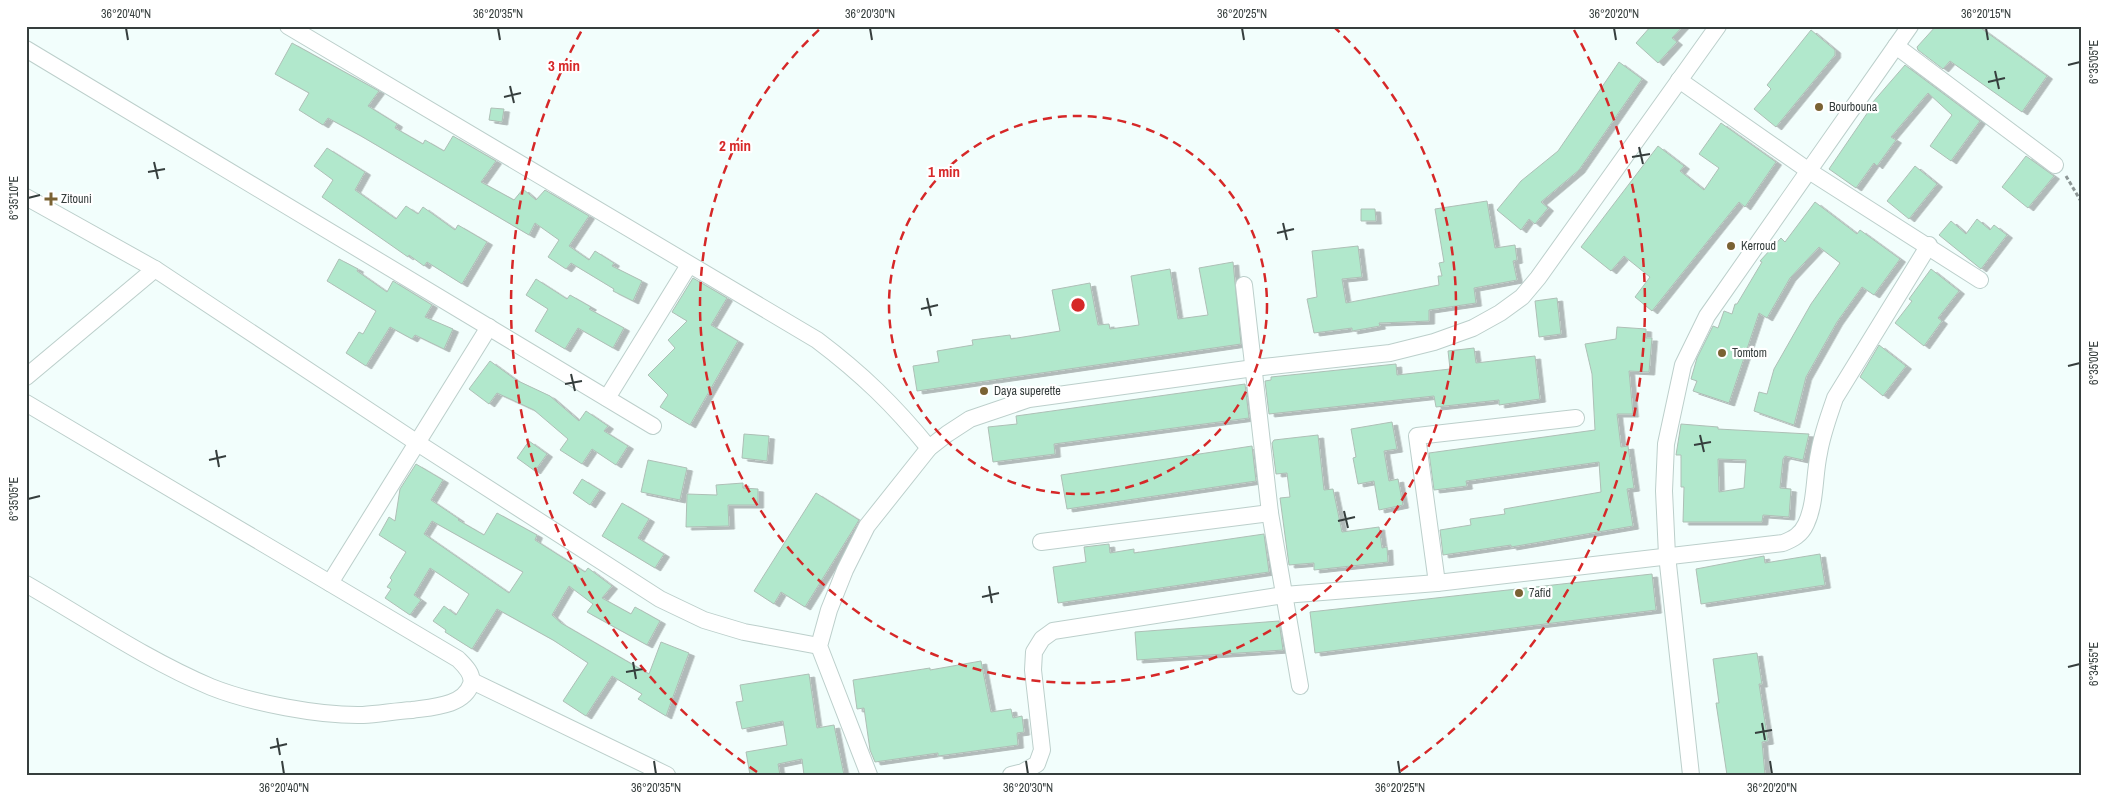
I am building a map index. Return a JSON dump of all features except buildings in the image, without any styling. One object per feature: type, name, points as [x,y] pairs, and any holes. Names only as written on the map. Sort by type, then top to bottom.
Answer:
[{"type":"street","points":[[288,26],[816,340],[854,368],[887,399],[929,448]]},
{"type":"street","points":[[870,775],[819,646],[829,610],[845,570],[868,526],[929,448],[970,419],[1029,399],[1254,368],[1390,353],[1434,342],[1473,328],[1500,313],[1522,297],[1538,278],[1718,26]]},
{"type":"street","points":[[1691,775],[1667,555],[1664,491],[1666,444],[1683,365],[1707,316],[1910,26]]},
{"type":"street","points":[[1896,46],[2055,165]]},
{"type":"street","points":[[26,49],[653,426]]},
{"type":"street","points":[[1679,80],[1809,171],[1929,245],[1980,280]]},
{"type":"street","points":[[26,197],[155,269],[416,442],[660,599],[704,620],[744,632],[819,646]]},
{"type":"street","points":[[1011,775],[1024,772],[1037,764],[1042,750],[1033,670],[1034,652],[1042,639],[1053,631],[1284,595],[1437,583],[1783,543],[1796,537],[1805,526],[1810,514],[1825,425],[1835,398],[1849,371],[1929,245]]},
{"type":"street","points":[[607,398],[689,265]]},
{"type":"street","points":[[26,377],[155,269]]},
{"type":"street","points":[[1244,285],[1270,513],[1300,686]]},
{"type":"street","points":[[330,583],[488,327]]},
{"type":"street","points":[[26,403],[458,659],[468,668],[472,681],[467,694],[454,702],[427,708],[363,715],[317,712],[258,700],[213,687],[167,666],[26,584]]},
{"type":"street","points":[[1437,583],[1417,436],[1576,418]]},
{"type":"street","points":[[1041,542],[1270,513]]},
{"type":"street","points":[[472,681],[667,775]]},
{"type":"path","points":[[2055,165],[2068,179],[2082,203]]},
{"type":"place","name":"Bourbouna","points":[[1819,107]]},
{"type":"place","name":"Zitouni","points":[[51,199]]},
{"type":"place","name":"Kerroud","points":[[1731,246]]},
{"type":"place","name":"Tomtom","points":[[1722,353]]},
{"type":"place","name":"Daya superette","points":[[984,391]]},
{"type":"place","name":"7afid","points":[[1519,593]]}]
